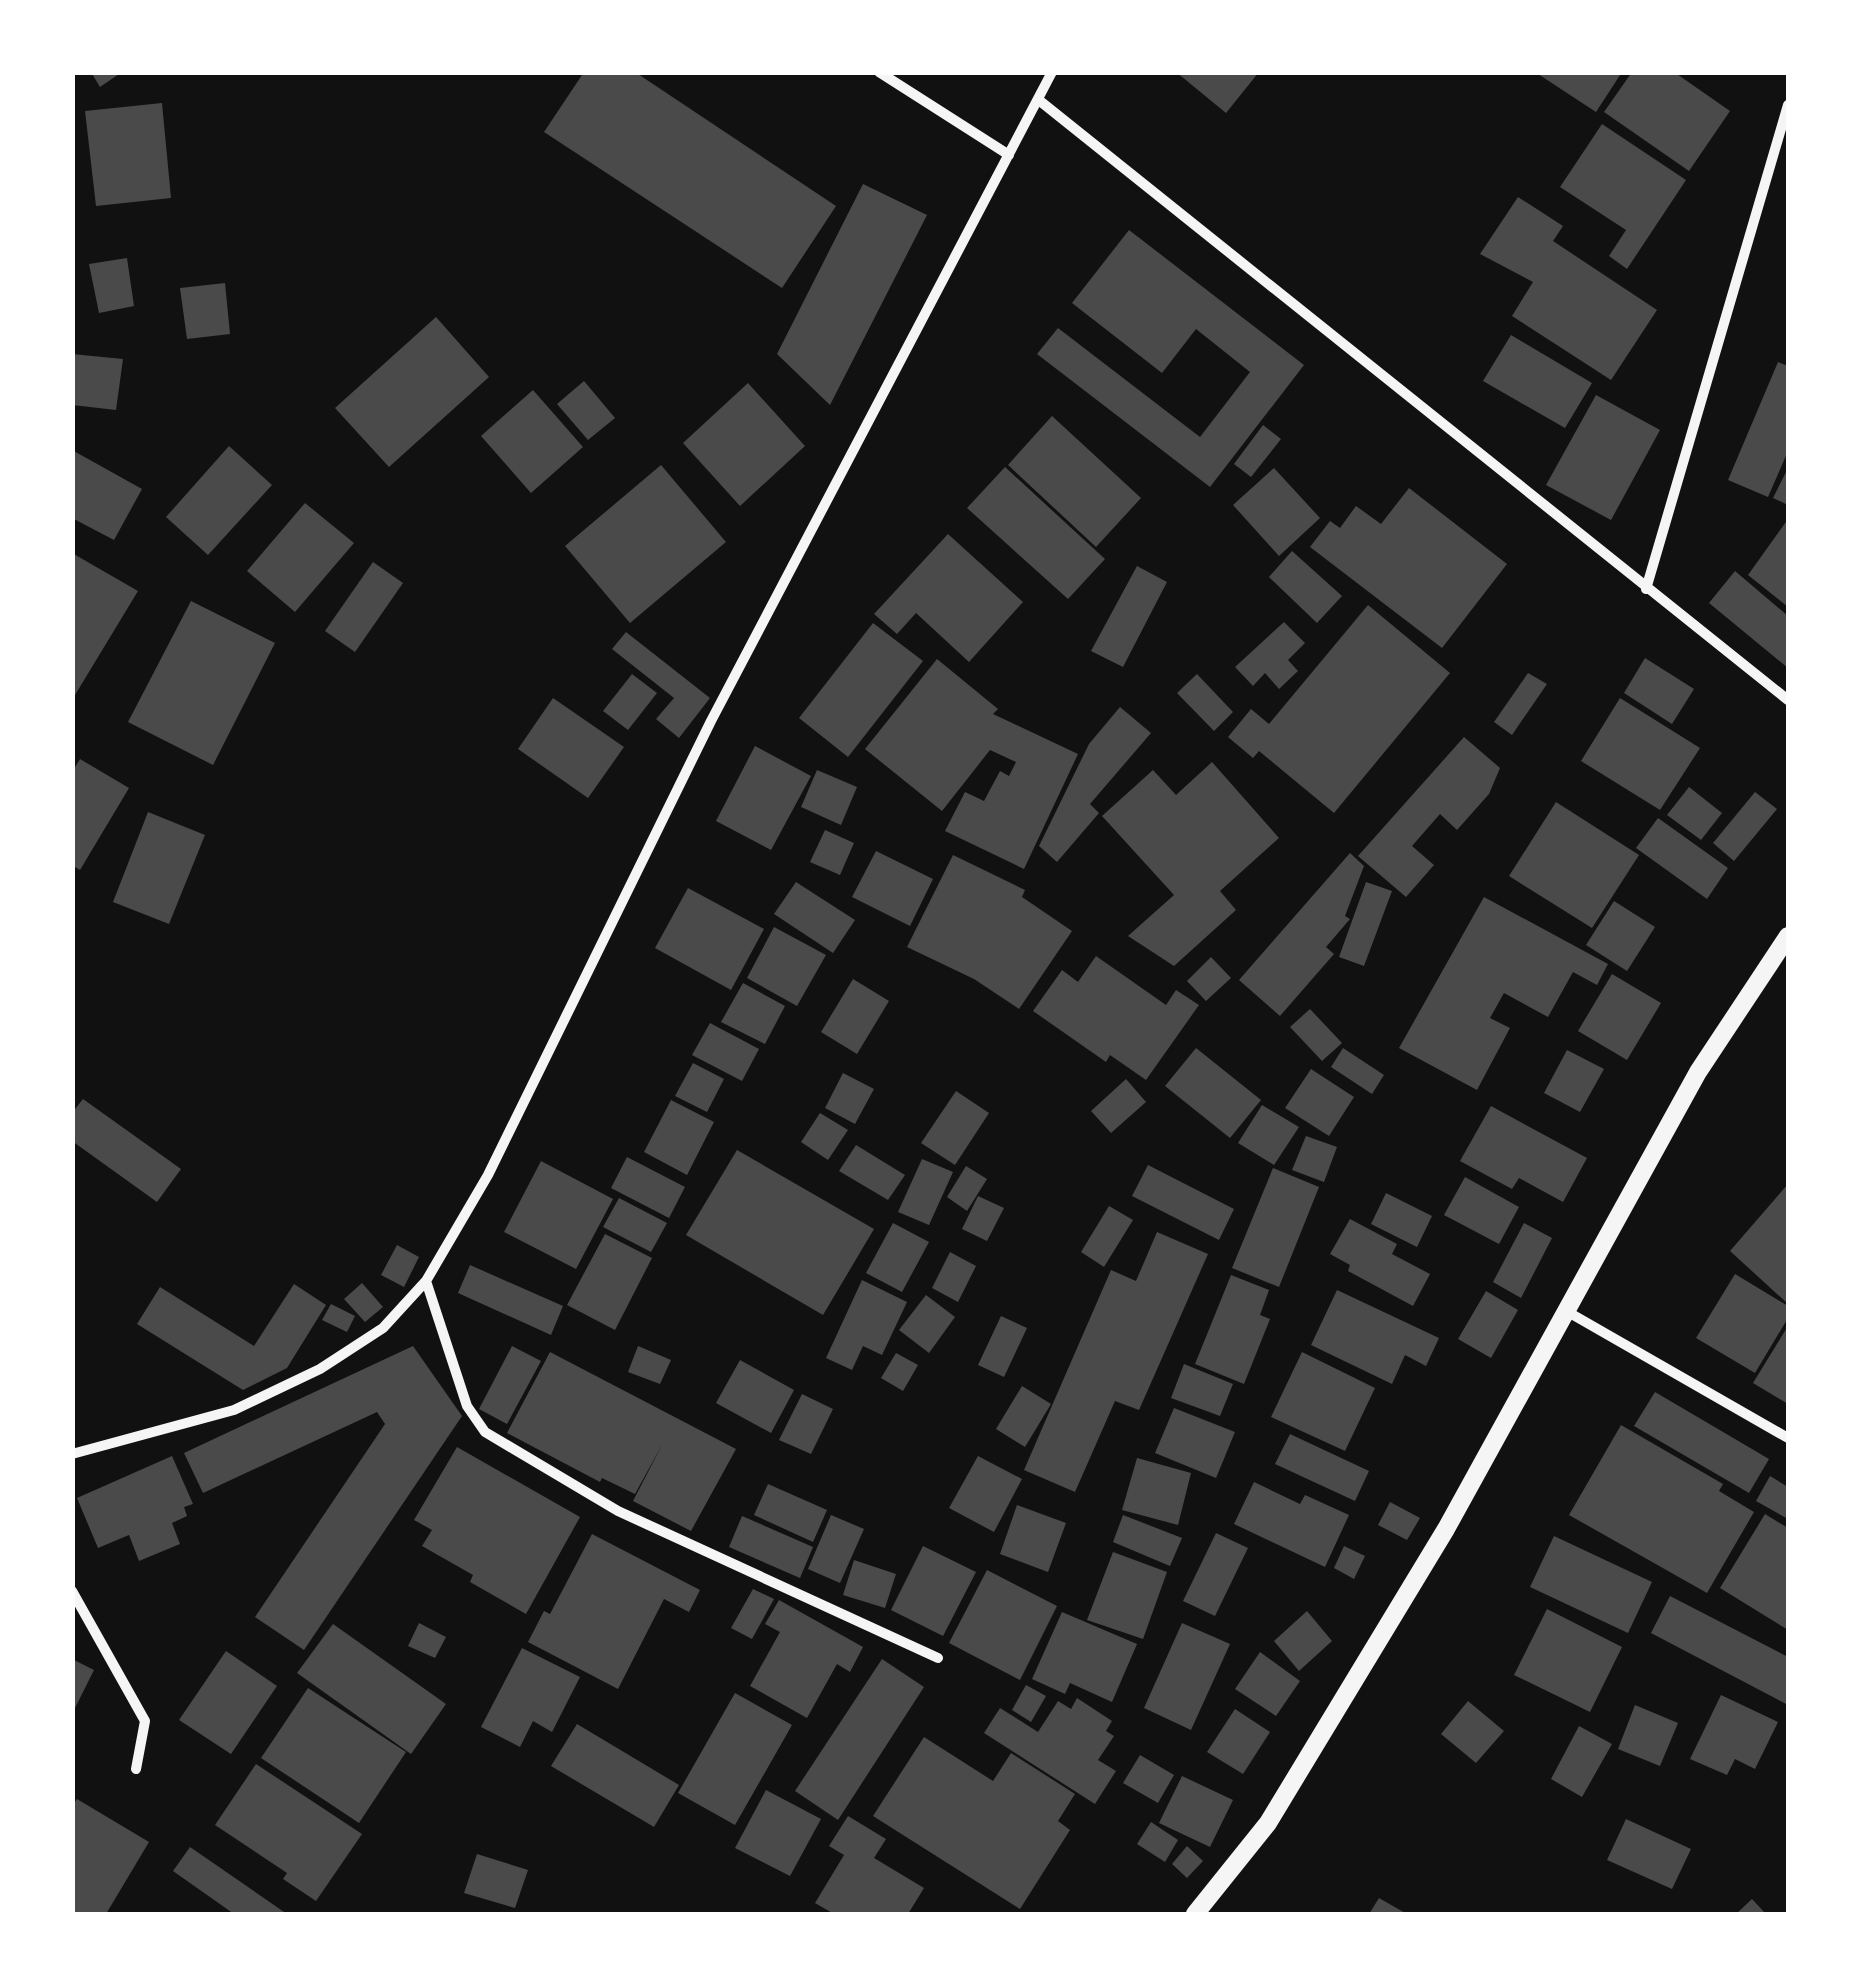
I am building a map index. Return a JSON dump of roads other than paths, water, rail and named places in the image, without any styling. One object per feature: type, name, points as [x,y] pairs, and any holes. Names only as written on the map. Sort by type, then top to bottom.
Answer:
[{"type":"street","points":[[879,72],[1009,156]]},
{"type":"street","points":[[72,1454],[234,1410],[320,1369],[383,1328],[426,1281],[488,1175],[711,721],[1052,72]]},
{"type":"street","points":[[1040,101],[1788,700]]},
{"type":"street","points":[[1646,589],[1788,106]]},
{"type":"street","points":[[1195,1914],[1268,1823],[1446,1529],[1698,1072],[1788,936]]},
{"type":"street","points":[[426,1281],[467,1406],[485,1432],[618,1511],[938,1658]]},
{"type":"street","points":[[1568,1312],[1788,1438]]},
{"type":"street","points":[[72,1590],[145,1721],[136,1769]]}]
